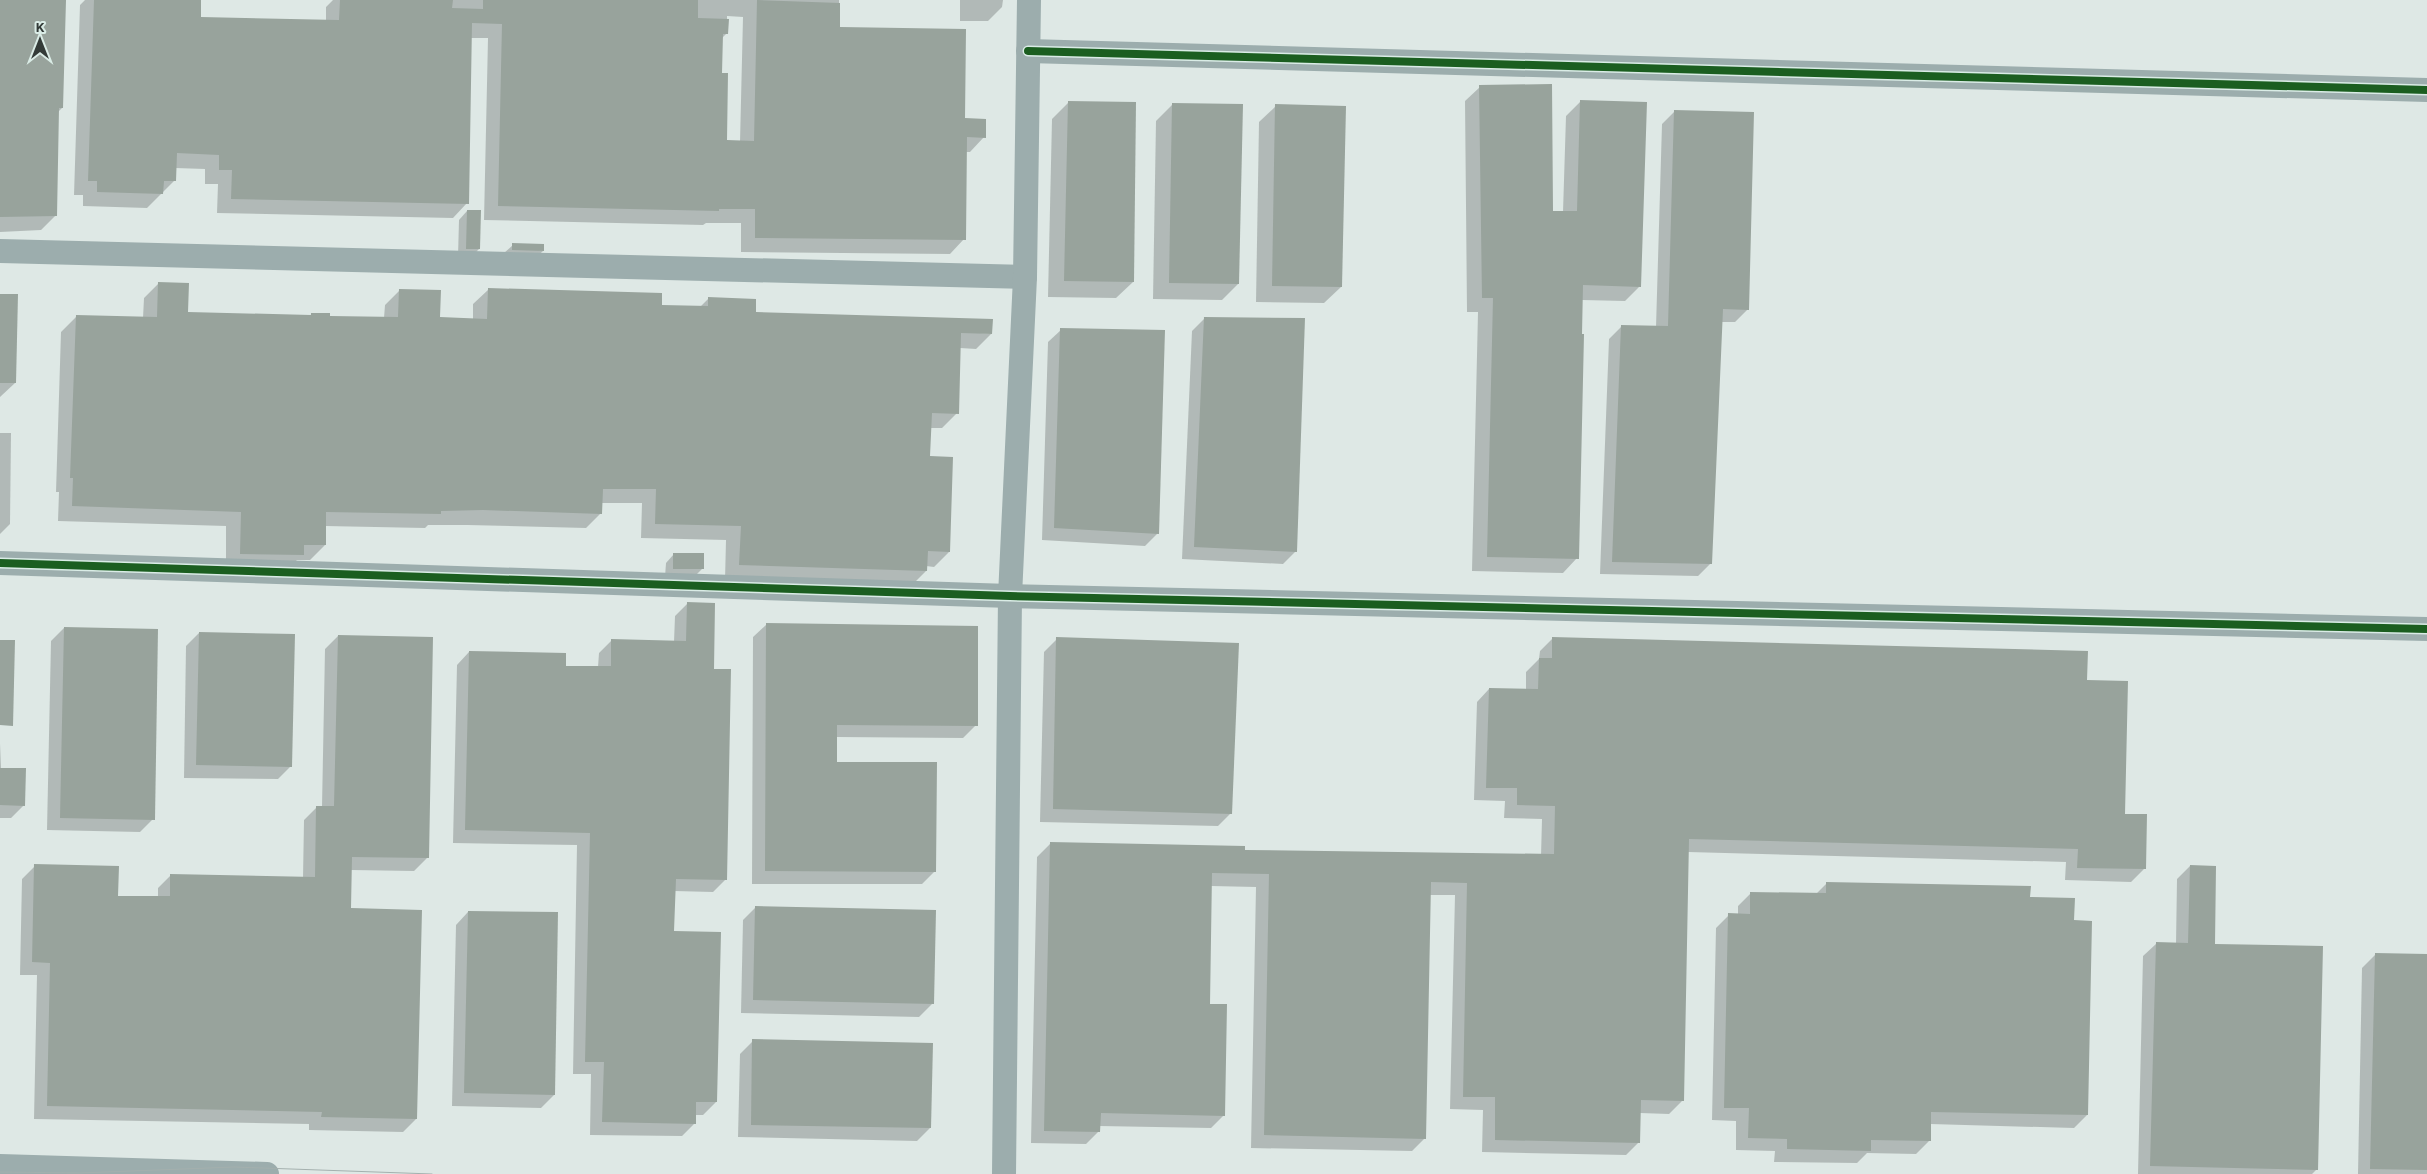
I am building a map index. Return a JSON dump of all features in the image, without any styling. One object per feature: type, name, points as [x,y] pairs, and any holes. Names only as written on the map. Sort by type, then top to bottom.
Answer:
[{"type":"street","points":[[1004,1174],[1010,596],[1024,277],[1029,0]]},
{"type":"street","points":[[1028,51],[2427,90]]},
{"type":"street","points":[[0,251],[1024,277]]},
{"type":"street","points":[[0,563],[1010,596],[2427,629]]},
{"type":"street","points":[[0,1166],[267,1174]]},
{"type":"building","points":[[0,0],[66,0],[63,108],[59,108],[57,216],[0,217]]},
{"type":"building","points":[[94,0],[201,0],[201,17],[339,20],[340,0],[453,0],[452,8],[483,9],[483,0],[698,0],[698,18],[729,19],[728,34],[723,34],[722,73],[728,73],[727,140],[754,141],[757,0],[840,3],[840,27],[966,29],[965,118],[986,119],[986,138],[967,137],[966,240],[755,238],[755,209],[719,209],[719,211],[498,206],[502,24],[472,23],[469,204],[231,199],[232,170],[219,170],[219,155],[177,153],[176,181],[164,181],[163,194],[97,192],[97,181],[88,181]]},
{"type":"building","points":[[1552,84],[1553,211],[1577,211],[1580,100],[1647,102],[1641,287],[1583,285],[1582,334],[1584,334],[1579,559],[1487,557],[1493,298],[1482,298],[1479,85]]},
{"type":"building","points":[[1068,101],[1136,102],[1134,282],[1064,281]]},
{"type":"building","points":[[1172,103],[1243,104],[1239,284],[1169,283]]},
{"type":"building","points":[[1275,104],[1346,106],[1342,287],[1272,286]]},
{"type":"building","points":[[1674,110],[1754,112],[1749,310],[1723,309],[1712,564],[1612,562],[1621,325],[1668,326]]},
{"type":"building","points":[[467,210],[481,210],[480,249],[466,249]]},
{"type":"building","points":[[512,243],[544,244],[544,251],[512,250]]},
{"type":"building","points":[[158,282],[189,283],[188,312],[311,315],[311,313],[330,313],[330,316],[398,317],[399,289],[441,290],[440,317],[487,319],[488,288],[662,293],[662,305],[708,306],[708,297],[756,299],[756,312],[993,319],[992,334],[961,333],[959,414],[932,413],[930,456],[953,457],[950,552],[928,551],[927,571],[739,565],[741,526],[655,524],[656,489],[603,489],[602,514],[483,510],[441,511],[441,514],[326,512],[326,545],[304,545],[304,555],[240,554],[241,512],[72,506],[73,478],[70,478],[76,315],[157,317]]},
{"type":"building","points":[[0,294],[18,294],[16,383],[0,383]]},
{"type":"building","points":[[1204,317],[1305,318],[1297,552],[1194,547]]},
{"type":"building","points":[[1060,328],[1165,330],[1159,534],[1054,528]]},
{"type":"building","points":[[673,553],[704,553],[704,569],[673,569]]},
{"type":"building","points":[[687,602],[715,603],[714,669],[731,669],[727,880],[676,879],[674,931],[721,932],[717,1102],[696,1102],[696,1124],[602,1122],[604,1062],[585,1062],[590,833],[465,830],[469,651],[566,653],[566,666],[611,666],[611,639],[686,641]]},
{"type":"building","points":[[766,623],[978,626],[978,726],[837,725],[837,762],[937,762],[936,872],[765,871]]},
{"type":"building","points":[[64,627],[158,629],[155,820],[60,818]]},
{"type":"building","points":[[199,632],[295,634],[292,767],[196,765]]},
{"type":"building","points":[[338,635],[433,637],[429,858],[352,857],[351,908],[422,910],[417,1119],[321,1117],[322,1112],[47,1106],[50,963],[32,962],[34,864],[119,866],[118,896],[170,896],[170,874],[315,877],[316,806],[334,806]]},
{"type":"building","points":[[1056,637],[1239,643],[1232,814],[1053,809]]},
{"type":"building","points":[[1552,637],[2088,651],[2087,680],[2128,681],[2125,814],[2147,814],[2146,869],[2077,868],[2078,849],[1689,839],[1684,1101],[1641,1100],[1640,1143],[1495,1140],[1495,1097],[1463,1097],[1467,883],[1431,882],[1426,1139],[1264,1135],[1269,874],[1212,873],[1210,1004],[1227,1004],[1225,1116],[1101,1113],[1100,1132],[1044,1131],[1050,842],[1245,846],[1245,850],[1554,854],[1555,806],[1517,805],[1517,788],[1486,788],[1489,688],[1538,689],[1539,658],[1552,658]]},
{"type":"building","points":[[0,640],[15,640],[13,726],[0,725]]},
{"type":"building","points":[[0,768],[26,768],[25,806],[0,805]]},
{"type":"building","points":[[2190,865],[2216,866],[2215,944],[2323,946],[2318,1170],[2150,1166],[2156,942],[2188,943]]},
{"type":"building","points":[[1826,882],[2031,886],[2030,897],[2075,898],[2074,920],[2092,921],[2088,1115],[1931,1112],[1931,1141],[1871,1140],[1871,1151],[1787,1149],[1787,1139],[1748,1138],[1749,1108],[1724,1108],[1728,913],[1750,914],[1750,892],[1826,893]]},
{"type":"building","points":[[755,906],[936,910],[934,1004],[753,1000]]},
{"type":"building","points":[[468,911],[558,912],[555,1095],[464,1093]]},
{"type":"building","points":[[2375,953],[2427,954],[2427,1170],[2370,1169]]},
{"type":"building","points":[[752,1039],[933,1043],[931,1128],[751,1125]]},
{"type":"tram line","points":[[0,1172],[79,1173],[234,1167],[432,1174]]},
{"type":"cycle path","points":[[1028,51],[2427,90]]},
{"type":"cycle path","points":[[0,563],[1010,596],[2427,629]]}]
